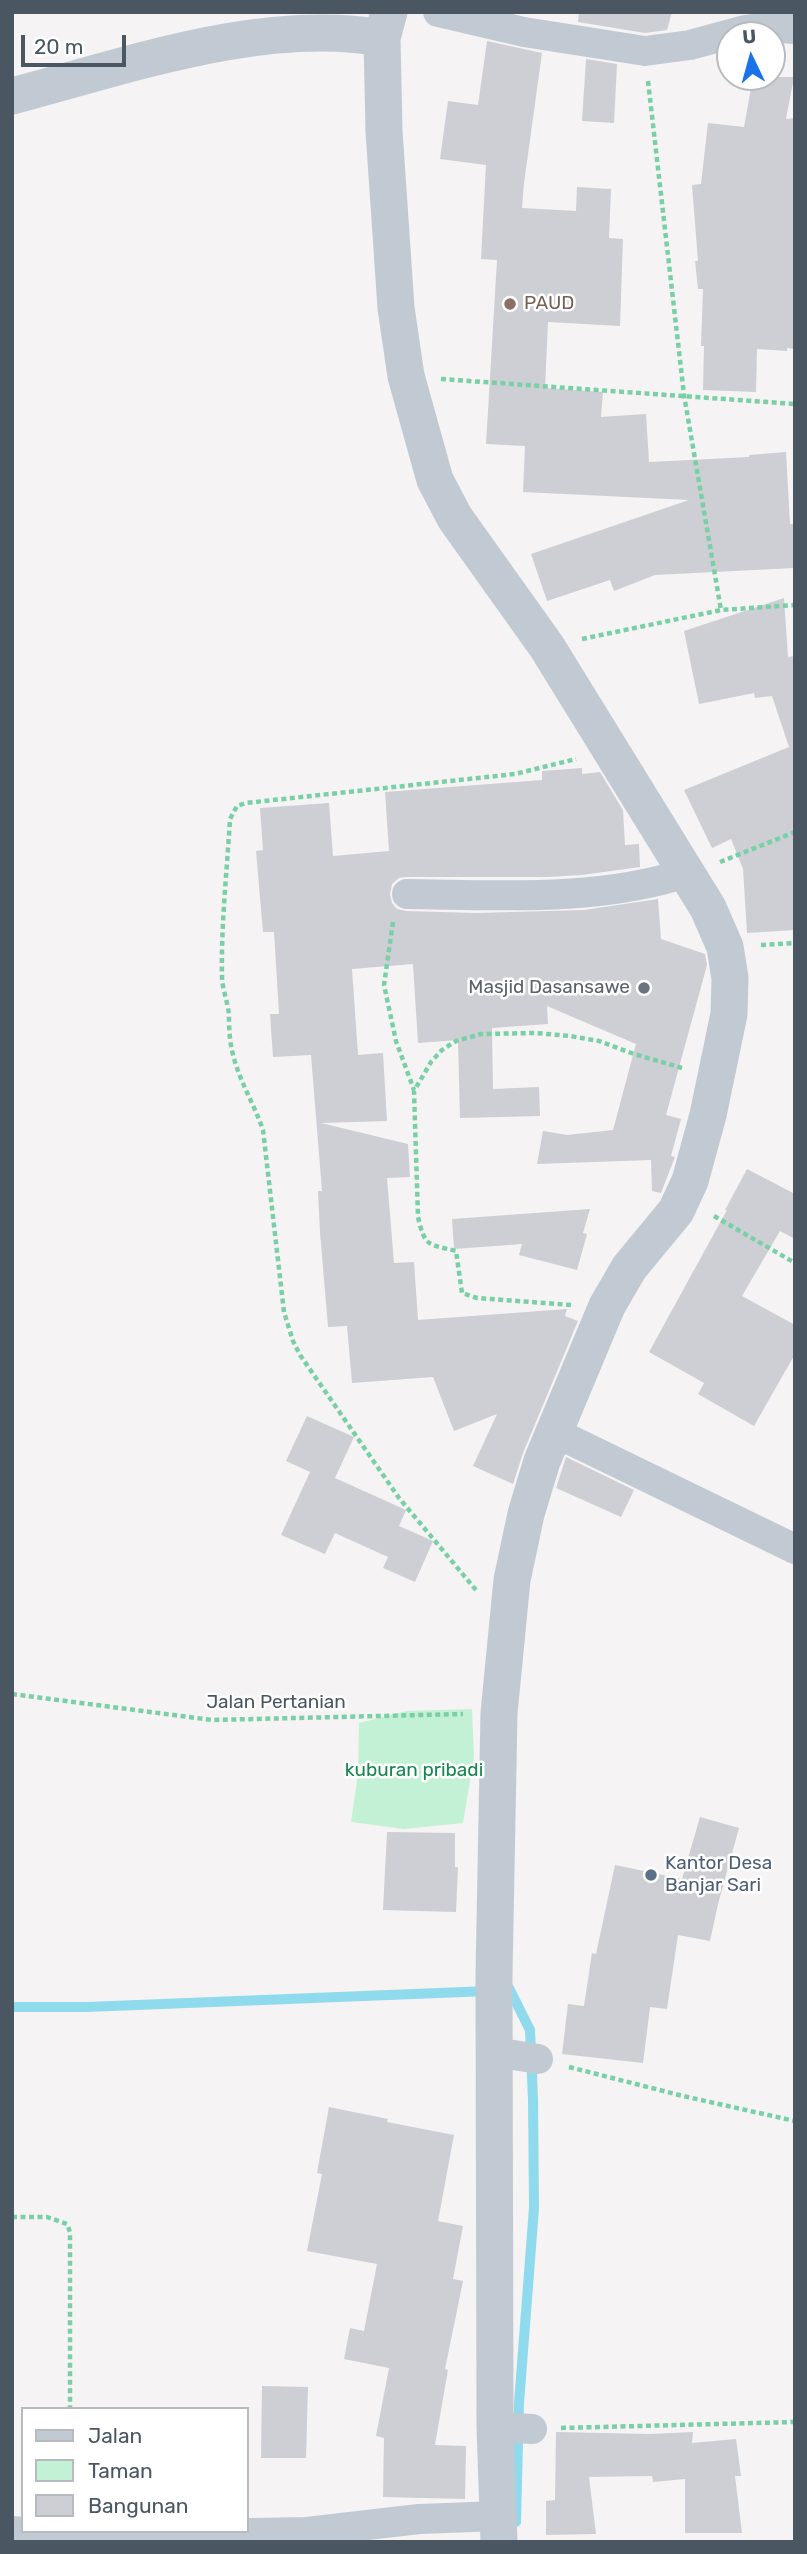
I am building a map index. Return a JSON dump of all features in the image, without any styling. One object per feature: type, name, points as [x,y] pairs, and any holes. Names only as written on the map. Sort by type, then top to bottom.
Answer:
[{"type":"street","points":[[438,12],[524,32],[645,51],[690,45],[745,30],[766,27],[795,29]]},
{"type":"street","points":[[12,96],[127,65],[247,40],[386,25],[384,131],[396,308],[406,376],[436,480],[455,518],[547,647],[686,873],[718,928],[725,947],[730,978],[729,1014],[708,1115],[690,1181],[682,1199],[658,1234],[629,1268],[607,1306],[554,1432],[527,1514],[512,1580],[499,1713],[494,1975],[516,2055],[512,2428],[499,2529],[419,2519],[307,2532],[81,2536],[40,2533]]},
{"type":"street","points":[[407,894],[583,893],[640,886],[686,873]]},
{"type":"street","points":[[554,1432],[795,1549]]},
{"type":"path","points":[[645,51],[684,395],[721,610]]},
{"type":"path","points":[[406,376],[795,404]]},
{"type":"path","points":[[547,647],[721,610],[795,605]]},
{"type":"path","points":[[508,1612],[474,1588],[399,1498],[300,1355],[290,1333],[284,1312],[263,1130],[242,1085],[233,1054],[223,988],[222,947],[230,820],[237,806],[246,803],[515,774],[611,751]]},
{"type":"path","points":[[686,873],[795,832]]},
{"type":"path","points":[[407,894],[401,897],[396,906],[384,985],[396,1041],[414,1091],[418,1217],[422,1235],[433,1247],[456,1251],[462,1293],[477,1298],[607,1306]]},
{"type":"path","points":[[414,1091],[431,1062],[442,1050],[459,1040],[481,1034],[536,1033],[598,1041],[715,1078]]},
{"type":"path","points":[[682,1199],[795,1263]]},
{"type":"path","name":"Jalan Pertanian","points":[[12,1694],[212,1720],[499,1713]]},
{"type":"path","points":[[516,2055],[795,2120]]},
{"type":"path","points":[[12,2217],[47,2217],[59,2220],[67,2224],[70,2232],[70,2407]]},
{"type":"path","points":[[512,2428],[795,2422]]},
{"type":"green space","name":"kuburan pribadi","points":[[472,1709],[474,1757],[463,1823],[404,1829],[351,1822],[358,1774],[359,1723],[407,1711]]},
{"type":"building","points":[[579,12],[672,12],[667,30],[645,33],[578,22]]},
{"type":"building","points":[[487,41],[542,53],[522,208],[576,211],[577,187],[611,189],[609,238],[623,239],[620,326],[548,322],[545,388],[603,392],[601,417],[646,414],[649,462],[749,457],[786,452],[790,524],[795,524],[795,568],[655,575],[614,591],[610,580],[547,601],[531,554],[689,500],[523,492],[525,446],[486,444],[497,260],[481,259],[486,165],[440,159],[448,101],[478,105]]},
{"type":"building","points":[[586,59],[617,64],[614,123],[582,121]]},
{"type":"building","points":[[786,77],[794,77],[786,119],[795,118],[795,349],[757,349],[756,392],[703,390],[703,289],[698,289],[695,261],[698,261],[692,185],[701,184],[708,123],[744,127],[750,91],[786,91]]},
{"type":"building","points":[[784,598],[788,657],[795,656],[795,930],[747,933],[743,869],[731,839],[712,848],[684,790],[789,747],[772,696],[755,698],[754,693],[699,704],[684,631]]},
{"type":"building","points":[[582,768],[582,774],[600,772],[623,810],[625,845],[639,844],[640,867],[547,877],[407,877],[399,878],[392,884],[390,894],[397,909],[406,911],[477,913],[584,910],[658,899],[661,939],[705,954],[707,965],[666,1115],[681,1119],[671,1156],[675,1157],[661,1193],[652,1191],[651,1160],[537,1164],[543,1131],[567,1135],[613,1130],[636,1044],[547,1006],[548,1024],[492,1028],[493,1089],[539,1087],[540,1116],[460,1118],[458,1040],[418,1043],[413,964],[352,969],[358,1055],[383,1053],[387,1121],[321,1123],[408,1144],[410,1177],[387,1178],[394,1263],[414,1262],[418,1320],[567,1309],[565,1316],[578,1321],[523,1453],[513,1484],[473,1466],[497,1414],[454,1431],[433,1377],[352,1383],[347,1326],[328,1327],[318,1191],[322,1191],[311,1055],[273,1057],[270,1014],[279,1014],[274,932],[263,932],[256,851],[263,850],[260,808],[329,803],[333,856],[389,851],[385,792],[542,780],[542,771]]},
{"type":"building","points":[[747,1169],[795,1194],[795,1239],[780,1231],[742,1296],[795,1325],[795,1354],[754,1426],[698,1394],[704,1383],[649,1352]]},
{"type":"building","points":[[590,1209],[583,1233],[587,1234],[577,1270],[519,1255],[522,1244],[454,1249],[452,1219]]},
{"type":"building","points":[[307,1416],[354,1437],[335,1478],[406,1510],[399,1526],[433,1541],[415,1582],[383,1568],[388,1557],[335,1533],[325,1554],[281,1535],[310,1472],[286,1461]]},
{"type":"building","points":[[566,1457],[634,1490],[621,1517],[556,1488]]},
{"type":"building","points":[[700,1817],[739,1828],[710,1941],[678,1935],[667,2009],[650,2007],[643,2063],[562,2054],[568,2004],[584,2006],[592,1953],[596,1954],[615,1865],[682,1879]]},
{"type":"building","points":[[387,1832],[455,1833],[455,1867],[458,1867],[456,1912],[383,1910]]},
{"type":"building","points":[[329,2107],[454,2135],[438,2221],[463,2226],[453,2279],[463,2281],[445,2369],[448,2370],[435,2445],[466,2446],[465,2499],[383,2497],[384,2438],[376,2436],[389,2368],[344,2359],[350,2328],[364,2331],[377,2264],[307,2251],[322,2174],[317,2173]]},
{"type":"building","points":[[262,2386],[308,2387],[306,2458],[261,2458]]},
{"type":"building","points":[[556,2432],[693,2432],[692,2443],[736,2439],[741,2476],[735,2476],[742,2533],[685,2533],[685,2479],[653,2482],[652,2476],[589,2477],[596,2534],[546,2535],[546,2501],[555,2500]]},
{"type":"waterway","points":[[509,1988],[530,2030],[533,2099],[534,2208],[519,2403],[516,2522]]},
{"type":"waterway","points":[[12,2007],[87,2007],[489,1991]]},
{"type":"place","name":"PAUD","points":[[510,304]]},
{"type":"place","name":"Masjid Dasansawe","points":[[644,988]]},
{"type":"place","name":"Kantor Desa Banjar Sari","points":[[651,1875]]}]
